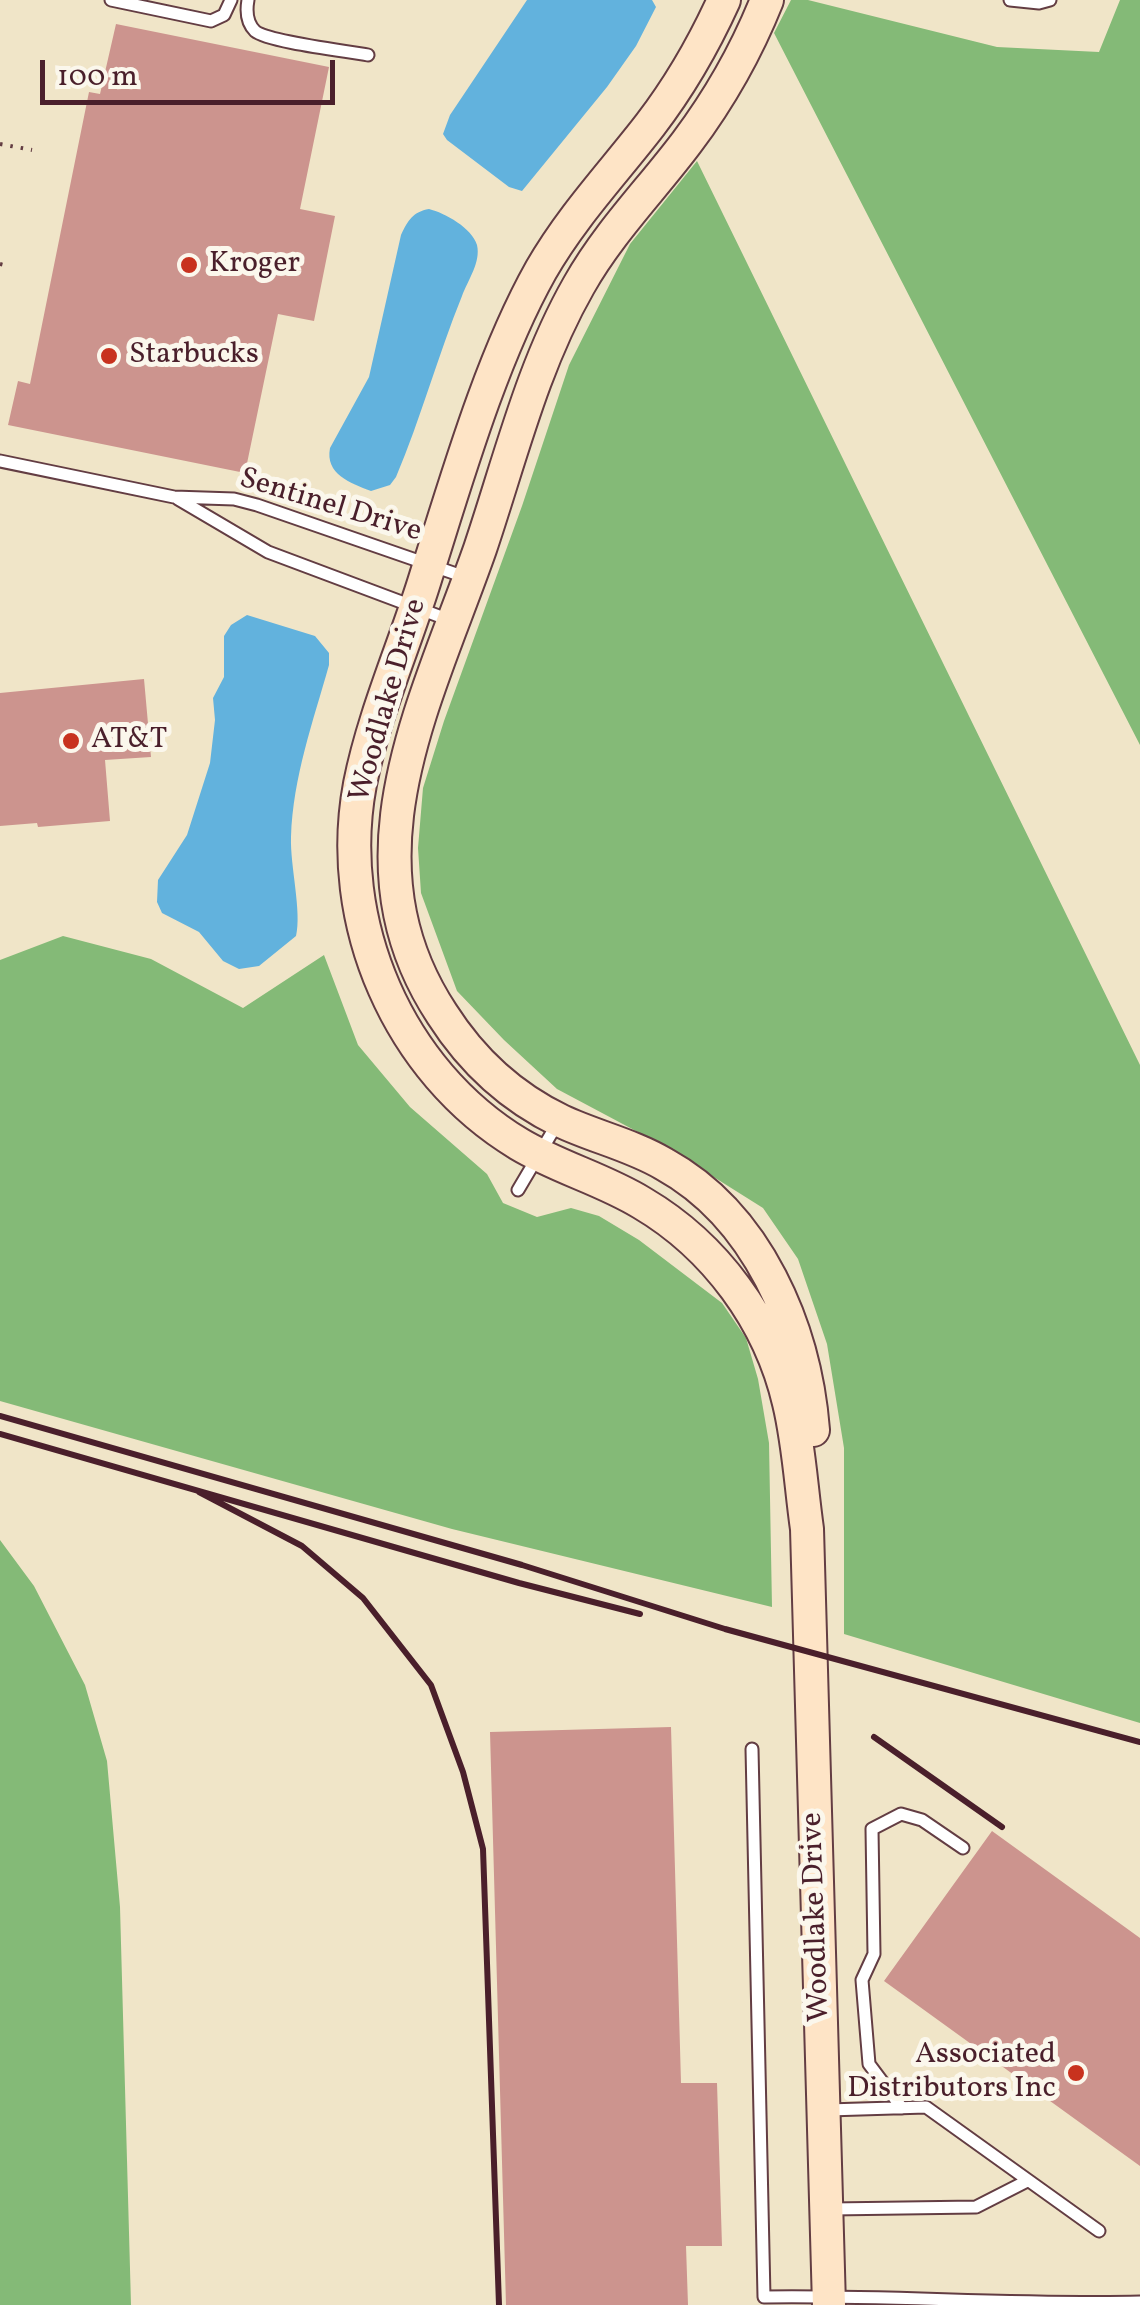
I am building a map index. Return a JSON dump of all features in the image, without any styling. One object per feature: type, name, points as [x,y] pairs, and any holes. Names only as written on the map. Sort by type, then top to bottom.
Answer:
[{"type":"street","name":"Woodlake Drive","points":[[724,0],[670,98],[580,210],[541,270],[496,369],[360,783],[354,834],[360,912],[382,983],[426,1060],[488,1123],[538,1155],[622,1192],[696,1242],[737,1291],[769,1344],[784,1384],[794,1427],[807,1529],[829,2301]]},
{"type":"street","name":"Woodlake Drive","points":[[767,0],[745,49],[708,111],[598,252],[562,315],[535,382],[402,777],[393,836],[397,900],[417,969],[453,1032],[502,1084],[559,1120],[668,1166],[724,1213],[764,1266],[793,1325],[807,1375],[814,1450],[807,1529]]},
{"type":"lane","points":[[111,0],[210,21],[224,15],[232,0]]},
{"type":"lane","points":[[248,0],[251,26],[265,36],[368,55]]},
{"type":"lane","points":[[1010,0],[1050,0]]},
{"type":"lane","name":"Sentinel Drive","points":[[0,461],[174,496],[234,499],[470,578]]},
{"type":"lane","name":"Sentinel Drive","points":[[174,496],[268,552],[454,621]]},
{"type":"lane","points":[[518,1190],[559,1120]]},
{"type":"lane","points":[[752,1749],[764,2301],[1140,2302]]},
{"type":"lane","points":[[902,2108],[870,2064],[862,1980],[874,1954],[872,1829],[901,1814],[922,1820],[963,1848]]},
{"type":"lane","points":[[824,2110],[926,2107],[1099,2230]]},
{"type":"lane","points":[[826,2209],[976,2207],[1027,2181]]},
{"type":"path","points":[[0,144],[32,150]]},
{"type":"path","points":[[0,264],[8,266]]},
{"type":"green space","points":[[791,0],[808,0],[997,47],[1099,52],[1120,0],[1140,0],[1140,745],[774,33]]},
{"type":"green space","points":[[697,161],[1140,1065],[1140,1723],[844,1634],[844,1448],[827,1344],[798,1259],[763,1208],[666,1147],[557,1089],[504,1040],[457,991],[421,893],[418,848],[423,788],[569,365],[630,244]]},
{"type":"green space","points":[[63,936],[151,959],[243,1008],[324,955],[358,1045],[410,1107],[487,1174],[503,1203],[537,1217],[571,1208],[599,1216],[639,1240],[722,1303],[746,1338],[769,1443],[772,1607],[452,1529],[0,1401],[0,960]]},
{"type":"green space","points":[[0,1540],[34,1586],[85,1685],[107,1761],[120,1907],[131,2305],[0,2305]]},
{"type":"water","points":[[527,0],[652,0],[656,7],[636,46],[607,87],[522,191],[509,187],[443,134],[450,115]]},
{"type":"water","points":[[429,209],[470,233],[477,245],[477,258],[396,477],[390,485],[371,491],[335,471],[330,448],[369,377],[401,235],[412,218]]},
{"type":"water","points":[[247,615],[315,636],[329,653],[329,665],[305,750],[293,815],[296,936],[259,966],[239,969],[223,961],[199,932],[162,913],[157,902],[158,880],[187,835],[210,763],[215,720],[213,698],[224,677],[224,636],[231,625]]},
{"type":"building","name":"Kroger","points":[[116,24],[329,67],[300,209],[335,216],[314,321],[278,314],[245,473],[8,425],[18,381],[30,384],[89,92],[100,94]]},
{"type":"building","points":[[144,679],[151,757],[105,760],[110,821],[0,826],[0,693]]},
{"type":"building","points":[[671,1727],[681,2083],[717,2083],[722,2246],[686,2246],[688,2305],[506,2305],[490,1732]]},
{"type":"building","name":"Associated Distributors Inc","points":[[992,1831],[1140,1938],[1140,2166],[884,1981]]},
{"type":"railway","points":[[0,1416],[522,1565],[725,1629],[1140,1742]]},
{"type":"railway","points":[[0,1434],[640,1614]]},
{"type":"railway","points":[[199,1492],[302,1546],[363,1598],[431,1685],[463,1772],[483,1849],[499,2305]]},
{"type":"railway","points":[[874,1737],[1002,1827]]},
{"type":"place","name":"Kroger","points":[[189,265]]},
{"type":"place","name":"Starbucks","points":[[109,356]]},
{"type":"place","name":"AT&T","points":[[71,741]]},
{"type":"place","name":"Associated Distributors Inc","points":[[1076,2073]]}]
